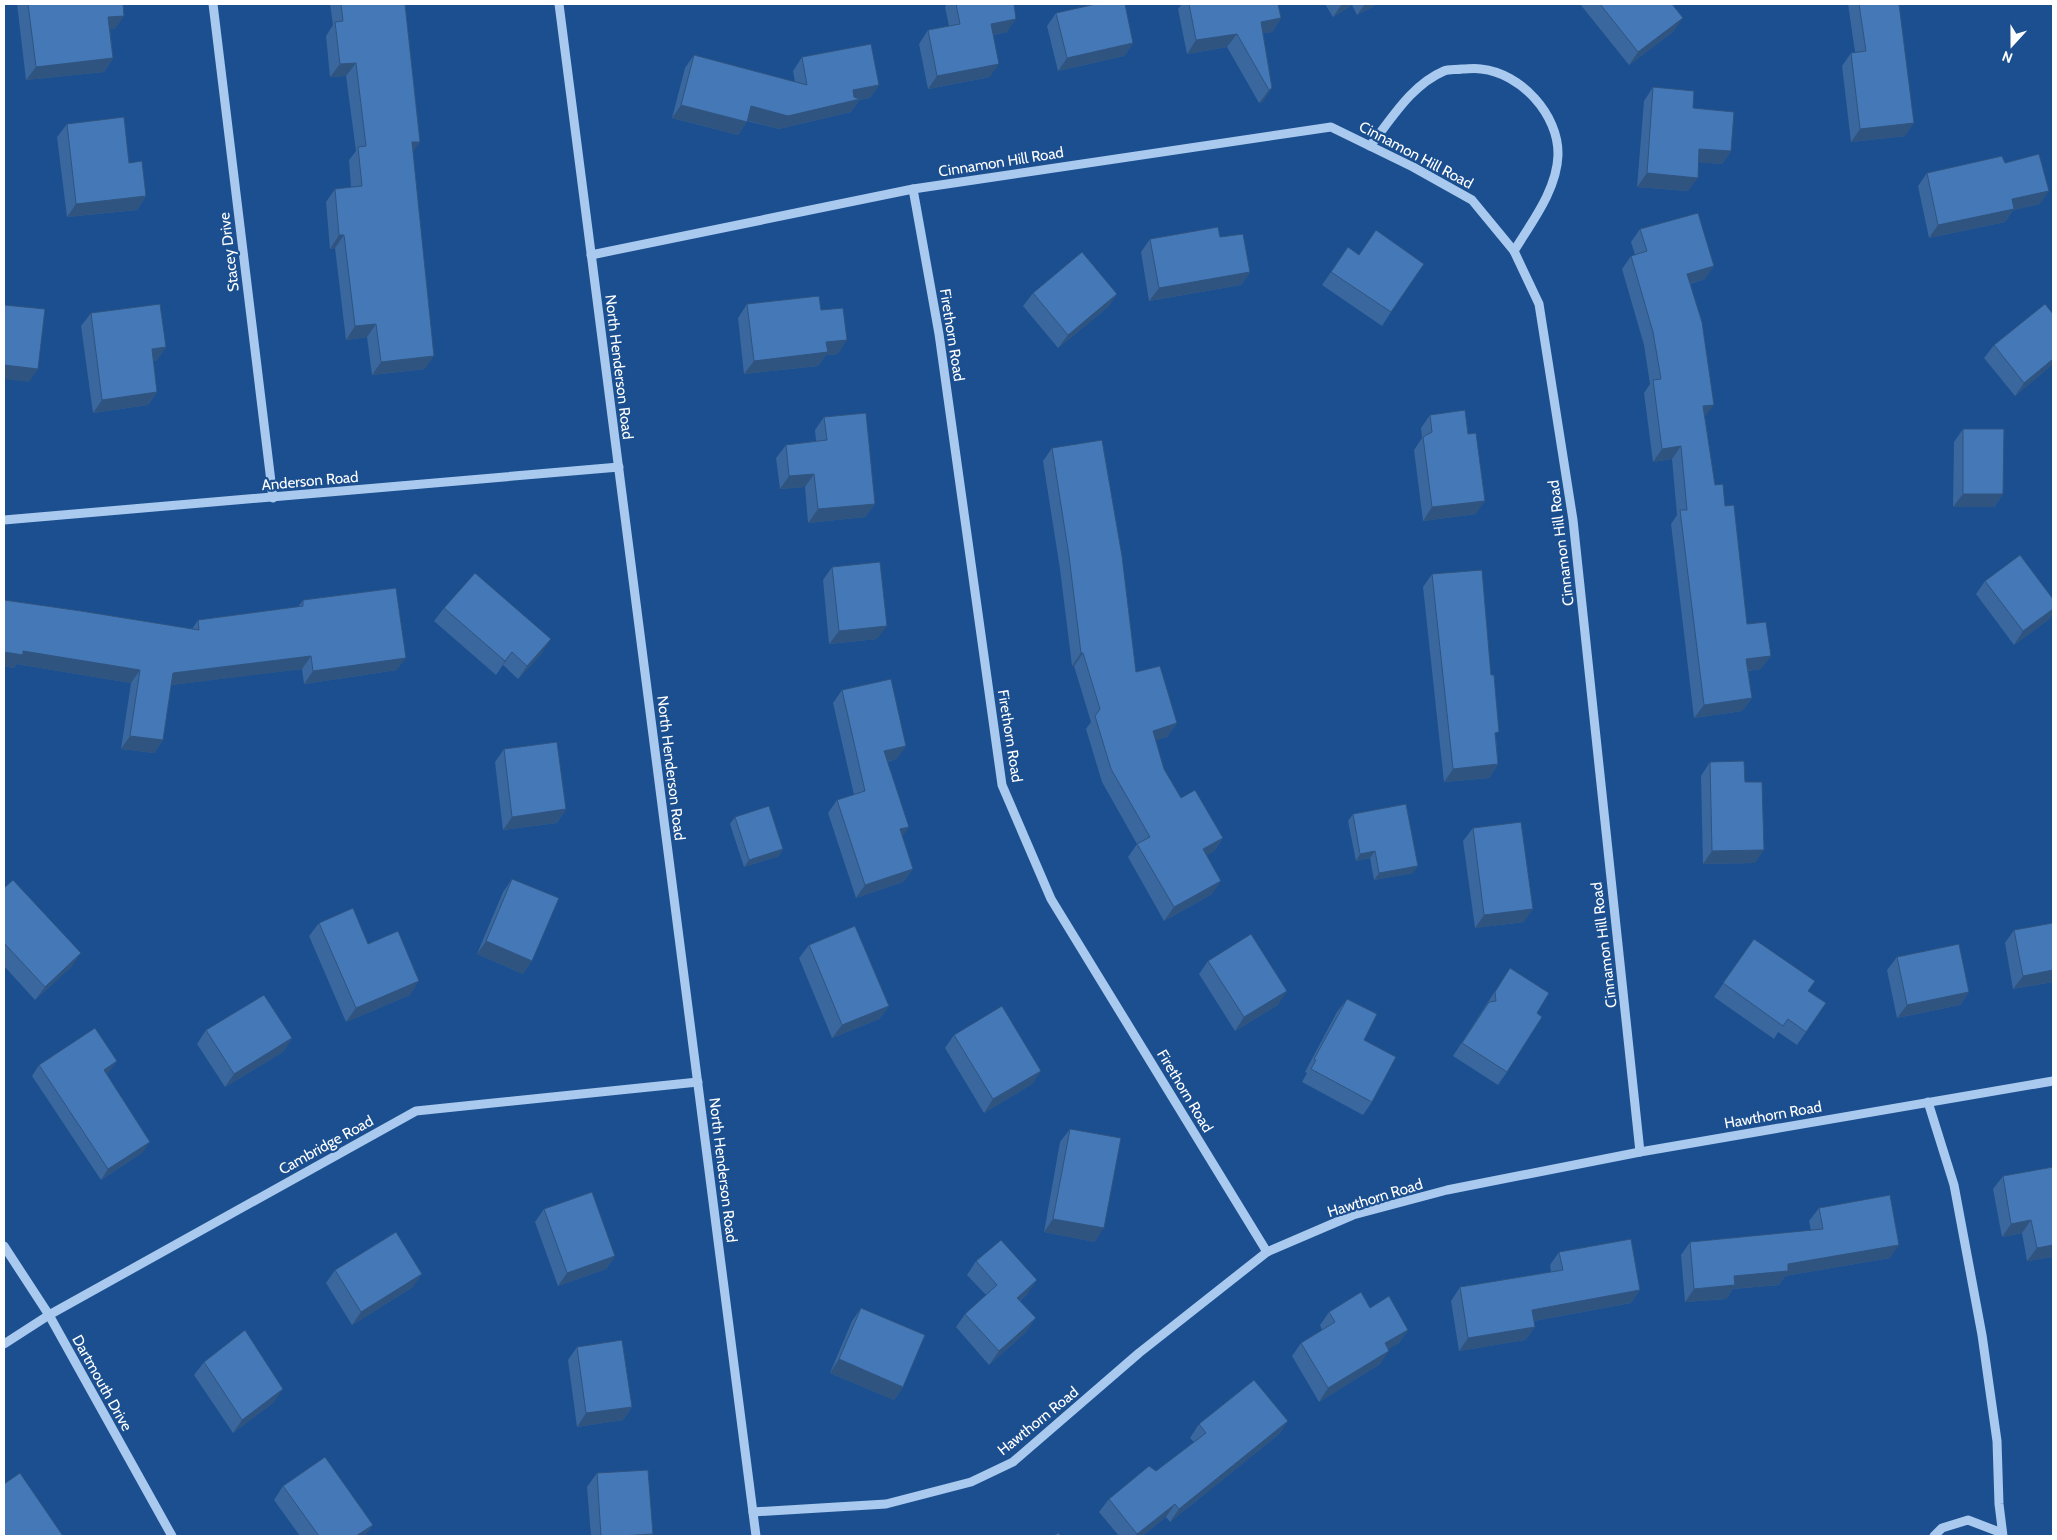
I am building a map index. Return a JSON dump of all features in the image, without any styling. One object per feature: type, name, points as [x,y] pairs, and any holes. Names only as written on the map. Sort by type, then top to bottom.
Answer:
[{"type":"street","name":"Stacey Drive","points":[[213,4],[273,498]]},
{"type":"street","name":"North Henderson Road","points":[[559,4],[756,1536]]},
{"type":"street","points":[[1370,146],[1405,101],[1428,80],[1446,70],[1482,68],[1512,80],[1545,111],[1552,123],[1558,155],[1552,182],[1541,207],[1514,250]]},
{"type":"street","name":"Cinnamon Hill Road","points":[[591,255],[913,189],[1330,127],[1472,200],[1514,250],[1539,304],[1573,520],[1640,1152]]},
{"type":"street","name":"Firethorn Road","points":[[913,189],[939,334],[1002,785],[1051,899],[1267,1252]]},
{"type":"street","name":"Anderson Road","points":[[4,520],[618,467]]},
{"type":"street","name":"Hawthorn Road","points":[[753,1512],[886,1504],[971,1482],[1013,1462],[1139,1353],[1267,1252],[1353,1216],[1447,1190],[1640,1152],[2053,1081]]},
{"type":"street","name":"Cambridge Road","points":[[4,1344],[49,1315],[416,1111],[698,1082]]},
{"type":"street","points":[[1928,1102],[1954,1185],[1982,1336],[1997,1441],[2002,1535],[1968,1520],[1942,1528],[1934,1536]]},
{"type":"street","name":"Dartmouth Drive","points":[[4,1246],[49,1315],[172,1536]]},
{"type":"building","points":[[28,4],[123,4],[124,16],[108,17],[113,58],[36,67]]},
{"type":"building","points":[[341,4],[405,4],[420,142],[412,142],[434,356],[381,362],[376,324],[355,326],[344,235],[339,235],[335,189],[362,186],[358,147],[366,146],[356,63],[340,64],[335,22],[343,21]]},
{"type":"building","points":[[956,4],[1014,4],[1016,19],[991,24],[999,64],[937,76],[928,30],[960,24]]},
{"type":"building","points":[[1096,4],[1125,4],[1133,43],[1067,58],[1056,13]]},
{"type":"building","points":[[1189,4],[1278,4],[1281,18],[1261,22],[1272,88],[1269,90],[1237,34],[1196,40]]},
{"type":"building","points":[[1600,4],[1672,4],[1683,18],[1638,52]]},
{"type":"building","points":[[1859,4],[1899,4],[1914,123],[1860,129],[1851,53],[1866,51]]},
{"type":"building","points":[[871,44],[879,85],[853,90],[854,97],[860,99],[788,116],[751,106],[747,122],[681,105],[694,55],[807,85],[802,57]]},
{"type":"building","points":[[1653,87],[1694,91],[1693,108],[1734,112],[1731,151],[1699,149],[1698,178],[1647,173]]},
{"type":"building","points":[[124,117],[129,163],[142,161],[146,196],[76,204],[67,124]]},
{"type":"building","points":[[2039,154],[2049,191],[2012,199],[2014,209],[1938,225],[1927,173],[2002,156],[2005,163]]},
{"type":"building","points":[[1698,213],[1714,266],[1687,274],[1702,322],[1714,405],[1703,406],[1715,485],[1723,484],[1725,506],[1734,505],[1747,624],[1766,622],[1771,656],[1746,659],[1752,698],[1704,705],[1680,510],[1687,510],[1681,446],[1662,449],[1653,380],[1661,379],[1653,332],[1631,256],[1647,251],[1640,229]]},
{"type":"building","points":[[1218,227],[1220,237],[1243,234],[1250,272],[1159,288],[1150,239]]},
{"type":"building","points":[[1376,230],[1424,264],[1391,312],[1331,272],[1348,247],[1359,255]]},
{"type":"building","points":[[1082,252],[1117,294],[1068,335],[1033,293]]},
{"type":"building","points":[[819,296],[821,310],[843,308],[847,340],[826,342],[828,352],[754,361],[747,304]]},
{"type":"building","points":[[160,304],[166,347],[152,349],[157,392],[102,400],[91,313]]},
{"type":"building","points":[[2045,304],[2053,314],[2053,359],[2024,383],[1994,345]]},
{"type":"building","points":[[4,305],[45,309],[38,369],[4,365]]},
{"type":"building","points":[[1465,410],[1468,434],[1476,433],[1485,501],[1432,507],[1423,437],[1432,432],[1430,415]]},
{"type":"building","points":[[866,413],[875,504],[818,509],[814,474],[789,476],[786,445],[827,440],[824,417]]},
{"type":"building","points":[[1963,429],[2004,429],[2003,494],[1963,494]]},
{"type":"building","points":[[1102,440],[1122,556],[1136,672],[1160,666],[1177,723],[1153,731],[1164,769],[1181,798],[1195,790],[1223,838],[1203,849],[1221,881],[1174,907],[1137,844],[1150,837],[1111,769],[1095,716],[1100,709],[1083,653],[1081,653],[1069,556],[1052,448]]},
{"type":"building","points":[[2020,555],[2053,599],[2053,609],[2023,631],[1985,581]]},
{"type":"building","points":[[880,562],[887,626],[839,631],[832,567]]},
{"type":"building","points":[[1482,570],[1491,675],[1494,675],[1499,732],[1495,733],[1498,764],[1453,769],[1432,574]]},
{"type":"building","points":[[475,573],[551,639],[527,666],[512,652],[505,661],[444,608]]},
{"type":"building","points":[[396,588],[406,658],[313,671],[311,656],[173,673],[163,740],[130,736],[140,670],[23,651],[23,655],[4,652],[4,600],[199,630],[198,620],[303,606],[303,600]]},
{"type":"building","points":[[891,679],[906,746],[884,751],[909,827],[900,829],[913,869],[865,885],[837,800],[865,791],[842,690]]},
{"type":"building","points":[[557,742],[566,809],[512,817],[504,749]]},
{"type":"building","points":[[1744,761],[1745,782],[1762,782],[1764,850],[1712,851],[1710,762]]},
{"type":"building","points":[[1406,804],[1418,866],[1379,873],[1375,851],[1360,854],[1353,814]]},
{"type":"building","points":[[769,806],[783,849],[749,860],[735,817]]},
{"type":"building","points":[[1521,822],[1533,909],[1484,915],[1473,828]]},
{"type":"building","points":[[512,879],[559,898],[532,961],[486,941]]},
{"type":"building","points":[[13,880],[81,953],[45,987],[4,943],[4,888]]},
{"type":"building","points":[[353,908],[368,944],[398,931],[419,981],[356,1008],[319,923]]},
{"type":"building","points":[[2053,923],[2053,970],[2023,976],[2014,930]]},
{"type":"building","points":[[855,926],[889,1006],[842,1025],[809,945]]},
{"type":"building","points":[[1251,934],[1287,991],[1244,1017],[1208,961]]},
{"type":"building","points":[[1754,939],[1815,981],[1808,991],[1826,1003],[1806,1032],[1788,1019],[1783,1026],[1723,983]]},
{"type":"building","points":[[1959,944],[1969,992],[1907,1005],[1897,957]]},
{"type":"building","points":[[1510,968],[1549,993],[1537,1013],[1542,1017],[1507,1072],[1462,1043],[1489,1002],[1496,1001],[1495,992]]},
{"type":"building","points":[[264,995],[292,1038],[234,1074],[206,1030]]},
{"type":"building","points":[[1347,999],[1377,1014],[1364,1040],[1396,1057],[1372,1102],[1311,1069],[1316,1060],[1314,1059]]},
{"type":"building","points":[[1002,1006],[1041,1071],[993,1099],[954,1035]]},
{"type":"building","points":[[95,1028],[117,1061],[104,1070],[150,1142],[108,1169],[39,1065]]},
{"type":"building","points":[[1070,1129],[1121,1138],[1104,1228],[1053,1219]]},
{"type":"building","points":[[2053,1167],[2053,1245],[2037,1248],[2031,1220],[2011,1224],[2003,1176]]},
{"type":"building","points":[[592,1192],[615,1256],[567,1273],[544,1209]]},
{"type":"building","points":[[1890,1195],[1899,1245],[1788,1264],[1788,1271],[1734,1276],[1735,1285],[1694,1289],[1690,1242],[1823,1229],[1819,1208]]},
{"type":"building","points":[[396,1232],[422,1274],[361,1312],[335,1270]]},
{"type":"building","points":[[1631,1239],[1640,1290],[1532,1310],[1535,1327],[1468,1338],[1460,1287],[1563,1270],[1559,1252]]},
{"type":"building","points":[[1001,1240],[1037,1280],[1017,1298],[1036,1318],[999,1351],[965,1314],[997,1285],[976,1261]]},
{"type":"building","points":[[1361,1292],[1370,1308],[1389,1296],[1408,1330],[1385,1343],[1389,1351],[1328,1388],[1301,1343],[1335,1322],[1329,1312]]},
{"type":"building","points":[[861,1308],[925,1335],[903,1387],[839,1359]]},
{"type":"building","points":[[245,1330],[283,1389],[242,1420],[204,1362]]},
{"type":"building","points":[[622,1340],[632,1407],[586,1413],[577,1347]]},
{"type":"building","points":[[1254,1380],[1288,1421],[1179,1509],[1175,1504],[1137,1534],[1109,1499],[1149,1466],[1156,1471],[1206,1433],[1199,1424]]},
{"type":"building","points":[[325,1457],[373,1525],[356,1536],[319,1536],[283,1486]]},
{"type":"building","points":[[648,1470],[653,1534],[601,1536],[597,1473]]},
{"type":"building","points":[[20,1473],[63,1536],[4,1536],[4,1484]]}]
